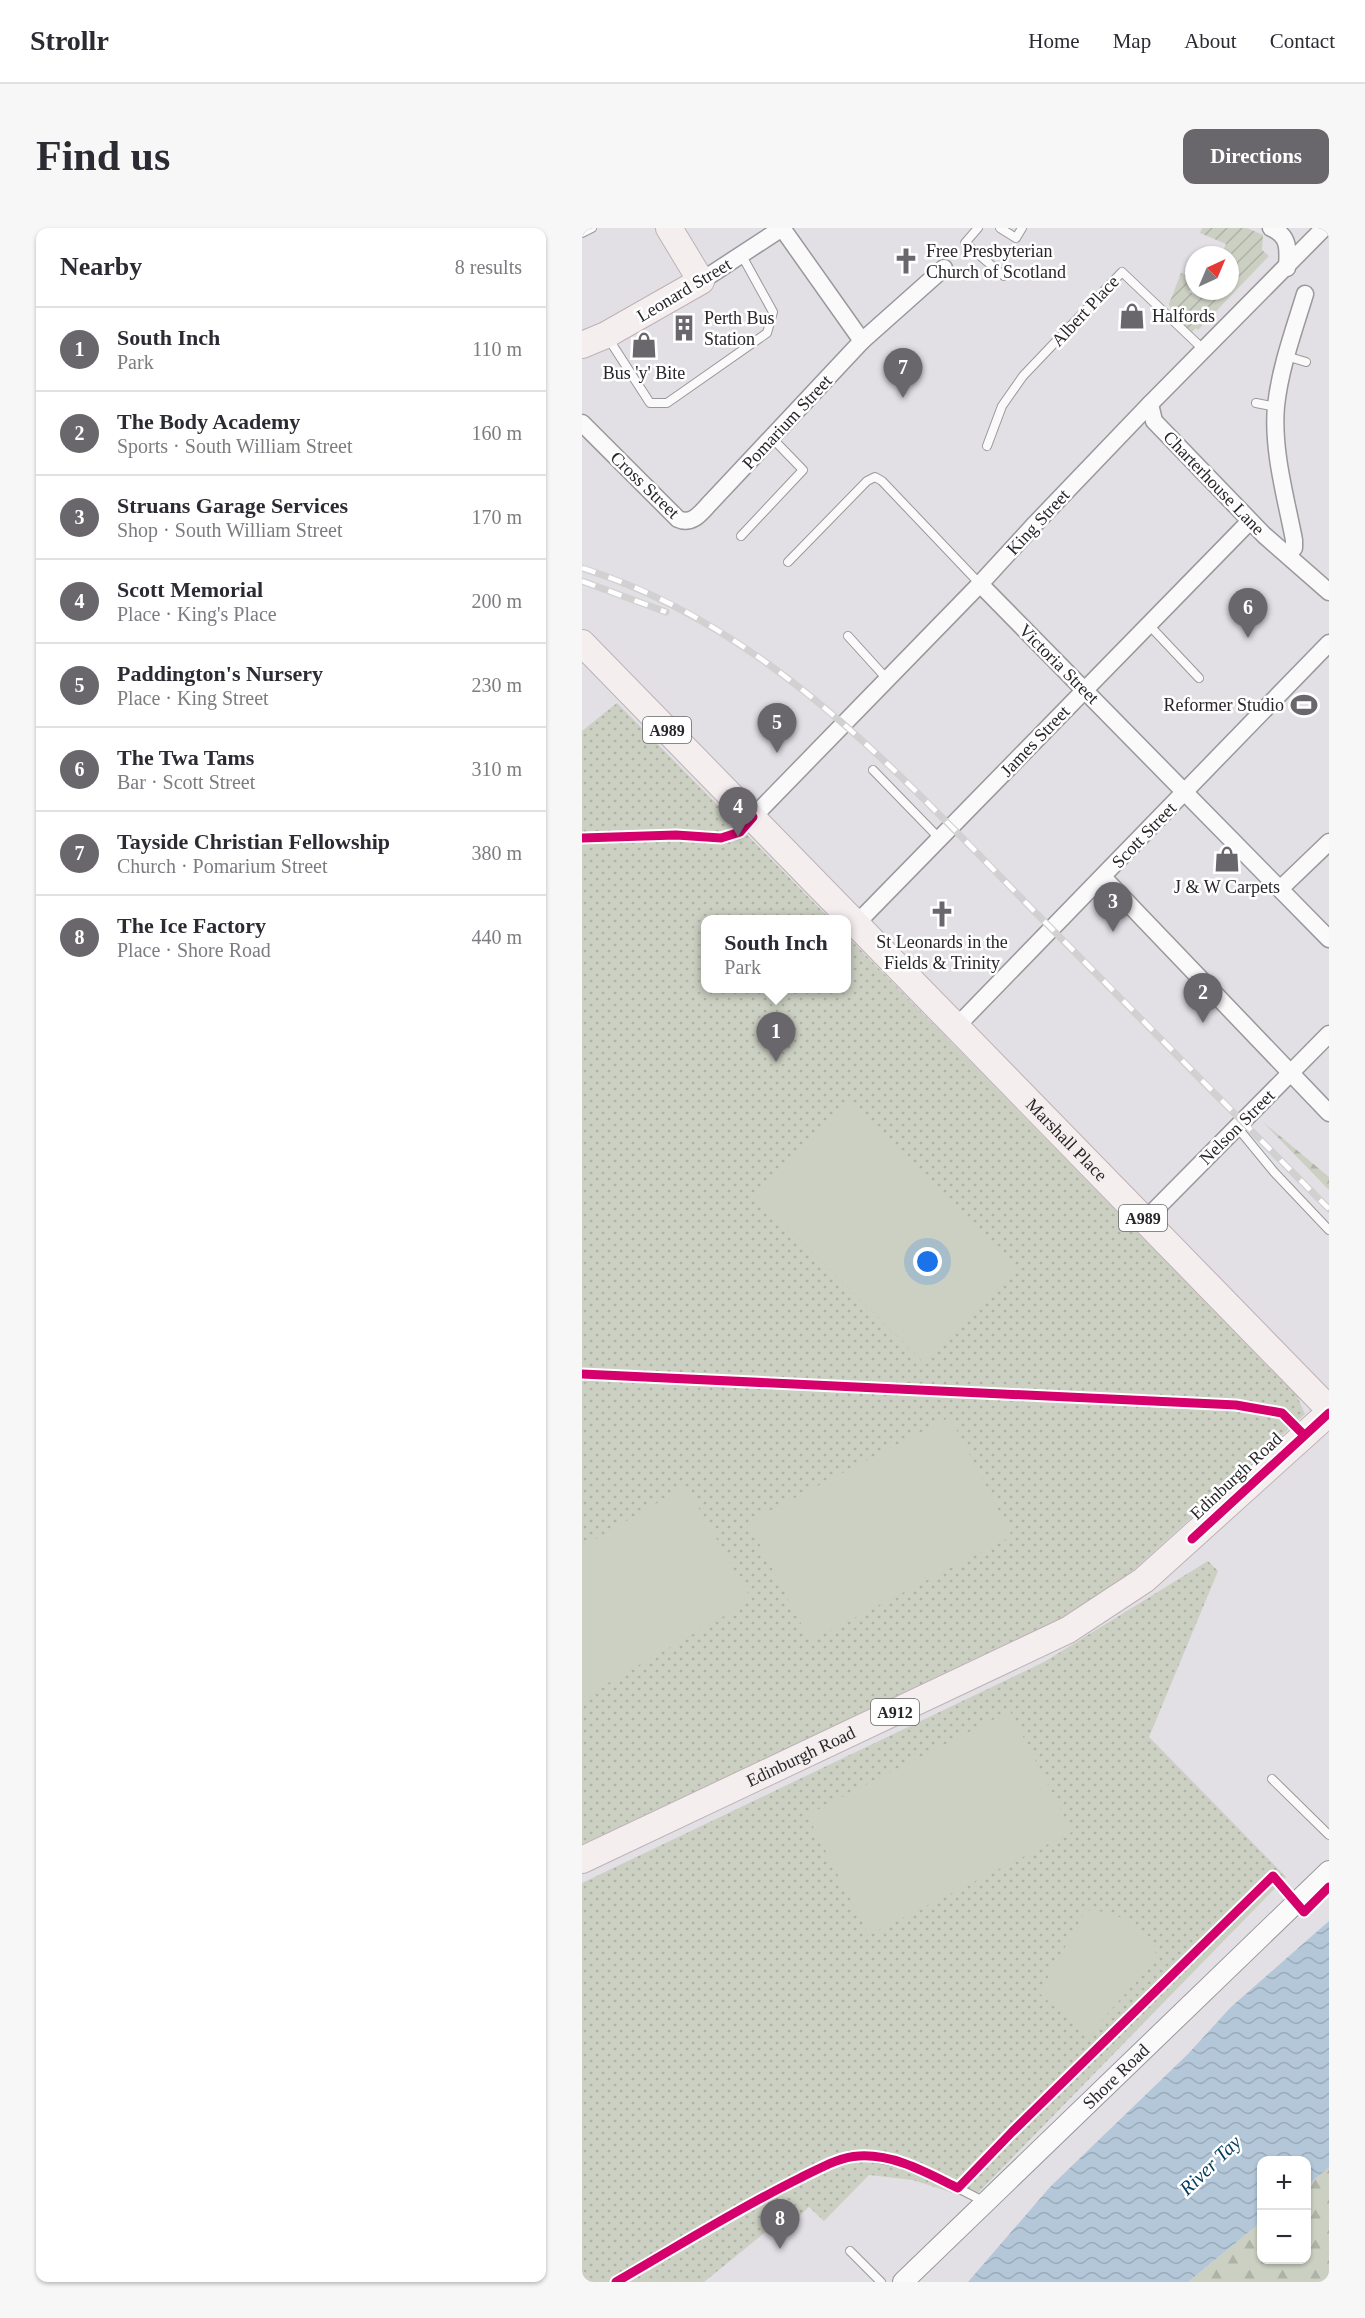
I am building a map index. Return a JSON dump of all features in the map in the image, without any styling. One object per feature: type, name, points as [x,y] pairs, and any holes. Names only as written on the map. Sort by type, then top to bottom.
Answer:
[{"type":"main road","points":[[669,228],[701,281]]},
{"type":"main road","name":"Leonard Street","points":[[582,345],[606,336],[701,281]]},
{"type":"main road","name":"A989","points":[[582,643],[849,915]]},
{"type":"main road","name":"A989","points":[[851,917],[957,1026]]},
{"type":"main road","name":"Marshall Place","points":[[957,1026],[1329,1411]]},
{"type":"main road","name":"Edinburgh Road","points":[[582,1860],[1068,1630],[1144,1580],[1329,1411]]},
{"type":"street","name":"Leonard Street","points":[[701,281],[741,254],[762,234],[782,228]]},
{"type":"street","points":[[782,228],[862,341]]},
{"type":"street","points":[[1271,228],[1280,232],[1288,244],[1287,268]]},
{"type":"street","points":[[1324,228],[1329,234]]},
{"type":"street","name":"King Street","points":[[753,817],[980,584],[1150,404],[1205,351],[1324,228]]},
{"type":"street","name":"Pomarium Street","points":[[711,502],[862,341],[944,268]]},
{"type":"street","points":[[1289,554],[1294,548],[1294,540],[1281,477],[1276,407],[1286,356],[1305,294]]},
{"type":"street","name":"Charterhouse Lane","points":[[1150,404],[1154,421],[1250,521],[1329,592]]},
{"type":"street","name":"Cross Street","points":[[582,423],[678,519],[685,522],[692,521],[711,502]]},
{"type":"street","name":"James Street","points":[[857,923],[1250,521]]},
{"type":"street","name":"Victoria Street","points":[[980,584],[1329,939]]},
{"type":"street","name":"Scott Street","points":[[957,1026],[1329,643]]},
{"type":"street","points":[[1280,889],[1329,842]]},
{"type":"street","points":[[1103,877],[1329,1113]]},
{"type":"street","name":"Nelson Street","points":[[1145,1220],[1329,1034]]},
{"type":"street","name":"Shore Road","points":[[903,2282],[1329,1871]]},
{"type":"lane","points":[[582,233],[591,228]]},
{"type":"lane","points":[[978,228],[965,243],[1004,276]]},
{"type":"lane","points":[[1000,228],[1016,238],[1022,228]]},
{"type":"lane","points":[[606,336],[650,403],[667,403],[767,333],[773,312],[741,254]]},
{"type":"lane","name":"Albert Place","points":[[987,446],[1002,406],[1023,376],[1122,272],[1205,351]]},
{"type":"lane","points":[[1286,356],[1306,362]]},
{"type":"lane","points":[[1256,403],[1276,407]]},
{"type":"lane","points":[[741,536],[803,470],[772,438]]},
{"type":"lane","name":"Victoria Street","points":[[788,562],[867,481],[874,477],[882,481],[980,584]]},
{"type":"lane","points":[[1149,624],[1199,678]]},
{"type":"lane","points":[[848,636],[887,679]]},
{"type":"lane","points":[[873,770],[940,839]]},
{"type":"lane","points":[[582,838],[676,835],[721,838],[740,832],[753,817]]},
{"type":"lane","points":[[1237,1128],[1274,1172],[1329,1230]]},
{"type":"lane","points":[[1272,1779],[1329,1835]]},
{"type":"lane","points":[[616,2282],[764,2196],[841,2158],[861,2155],[915,2166],[985,2202]]},
{"type":"lane","points":[[850,2251],[881,2282]]},
{"type":"green space","points":[[1202,228],[1247,228],[1263,235],[1262,250],[1269,256],[1239,287],[1239,246],[1225,246],[1226,244],[1200,233]]},
{"type":"green space","points":[[1181,273],[1185,275],[1185,300],[1227,300],[1198,330],[1196,328],[1192,332],[1172,313],[1169,304]]},
{"type":"green space","points":[[617,703],[826,915],[701,915],[701,993],[851,993],[851,940],[1296,1394],[1305,1414],[1068,1630],[582,1853],[582,731]]},
{"type":"green space","points":[[848,1100],[1018,1269],[924,1363],[754,1194]]},
{"type":"green space","points":[[1263,1122],[1329,1177],[1329,1190]]},
{"type":"green space","points":[[950,1417],[1012,1536],[810,1641],[748,1522]]},
{"type":"green space","points":[[686,1486],[752,1600],[582,1698],[582,1547]]},
{"type":"green space","points":[[1208,1561],[1218,1571],[1149,1737],[1286,1877],[972,2199],[913,2180],[869,2175],[824,2221],[809,2207],[785,2229],[778,2222],[704,2282],[582,2282],[582,1883],[1044,1662]]},
{"type":"green space","points":[[1010,1711],[1072,1832],[869,1935],[807,1815]]},
{"type":"green space","points":[[1086,1910],[1111,1914],[1129,1923],[1137,1929],[1159,1957],[1087,2036],[1039,1993]]},
{"type":"green space","points":[[1329,2167],[1329,2282],[1188,2282],[1257,2225],[1257,2264],[1311,2264],[1311,2183]]},
{"type":"water","name":"River Tay","points":[[1329,1921],[1329,2167],[1311,2183],[1311,2156],[1257,2156],[1257,2225],[1188,2282],[968,2282],[1050,2187],[1188,2054],[1231,2007]]},
{"type":"railway","points":[[582,568],[649,594],[713,627],[772,667],[828,711],[934,809],[1329,1209]]},
{"type":"railway","points":[[582,581],[666,612]]},
{"type":"cycle path","points":[[582,838],[676,835],[721,838],[740,832],[753,817]]},
{"type":"cycle path","points":[[582,1374],[1236,1405],[1282,1413],[1304,1435]]},
{"type":"cycle path","points":[[1192,1539],[1329,1413]]},
{"type":"cycle path","points":[[616,2282],[753,2202],[836,2161],[859,2156],[885,2158],[923,2171],[958,2188],[1273,1876],[1304,1912],[1329,1887]]},
{"type":"place","name":"Free Presbyterian Church of Scotland","points":[[906,261]]},
{"type":"place","name":"Halfords","points":[[1132,316]]},
{"type":"place","name":"Perth Bus Station","points":[[684,328]]},
{"type":"place","name":"Bus 'y' Bite","points":[[644,345]]},
{"type":"place","name":"Tayside Christian Fellowship","points":[[903,398]]},
{"type":"place","name":"The Twa Tams","points":[[1248,638]]},
{"type":"place","name":"Reformer Studio","points":[[1304,705]]},
{"type":"place","name":"Paddington's Nursery","points":[[777,753]]},
{"type":"place","name":"Scott Memorial","points":[[738,837]]},
{"type":"place","name":"J & W Carpets","points":[[1227,859]]},
{"type":"place","name":"St Leonards in the Fields & Trinity","points":[[942,914]]},
{"type":"place","name":"Struans Garage Services","points":[[1113,932]]},
{"type":"place","name":"The Body Academy","points":[[1203,1023]]},
{"type":"place","name":"South Inch","points":[[776,1062]]},
{"type":"place","name":"The Ice Factory","points":[[780,2249]]}]
